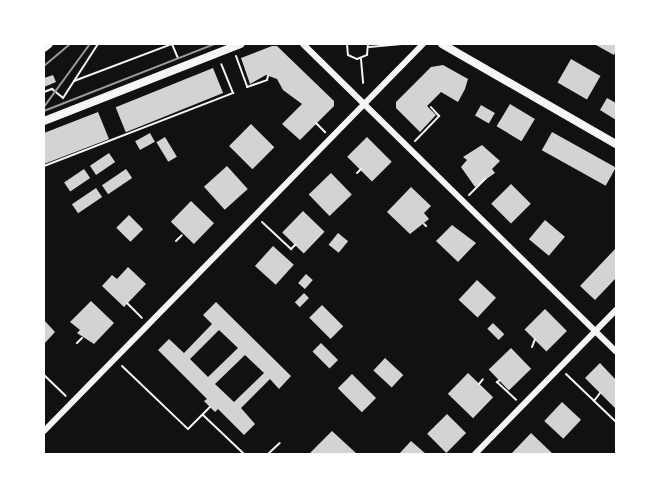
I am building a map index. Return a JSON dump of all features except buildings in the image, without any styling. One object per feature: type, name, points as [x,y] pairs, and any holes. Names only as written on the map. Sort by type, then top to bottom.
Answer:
[{"type":"street","points":[[44,48],[49,44]]},
{"type":"street","points":[[44,122],[240,44]]},
{"type":"street","points":[[303,44],[616,352]]},
{"type":"street","points":[[44,431],[423,44]]},
{"type":"street","points":[[442,44],[616,144]]},
{"type":"street","points":[[475,454],[616,310]]},
{"type":"path","points":[[44,92],[52,89],[63,98],[98,44]]},
{"type":"path","points":[[74,81],[173,44]]},
{"type":"path","points":[[347,44],[351,58],[362,59]]},
{"type":"path","points":[[363,83],[362,59],[369,45],[402,44]]},
{"type":"path","points":[[44,166],[233,93],[216,53]]},
{"type":"path","points":[[236,56],[247,87],[267,80],[268,75]]},
{"type":"path","points":[[415,141],[439,116],[430,107]]},
{"type":"path","points":[[357,173],[361,169]]},
{"type":"path","points":[[469,195],[485,179]]},
{"type":"path","points":[[267,227],[291,249],[295,245]]},
{"type":"path","points":[[176,241],[182,235]]},
{"type":"path","points":[[128,303],[148,324]]},
{"type":"path","points":[[77,343],[82,338]]},
{"type":"path","points":[[532,347],[535,339]]},
{"type":"path","points":[[124,368],[188,429],[210,407]]},
{"type":"path","points":[[560,368],[616,422]]},
{"type":"path","points":[[44,375],[72,402]]},
{"type":"path","points":[[479,384],[483,379]]},
{"type":"path","points":[[500,380],[497,382],[522,406]]},
{"type":"path","points":[[594,401],[600,393]]},
{"type":"path","points":[[202,414],[244,454]]},
{"type":"path","points":[[268,454],[280,443]]},
{"type":"tram line","points":[[44,66],[70,44]]},
{"type":"tram line","points":[[44,107],[90,44]]},
{"type":"tram line","points":[[44,111],[215,44]]}]
